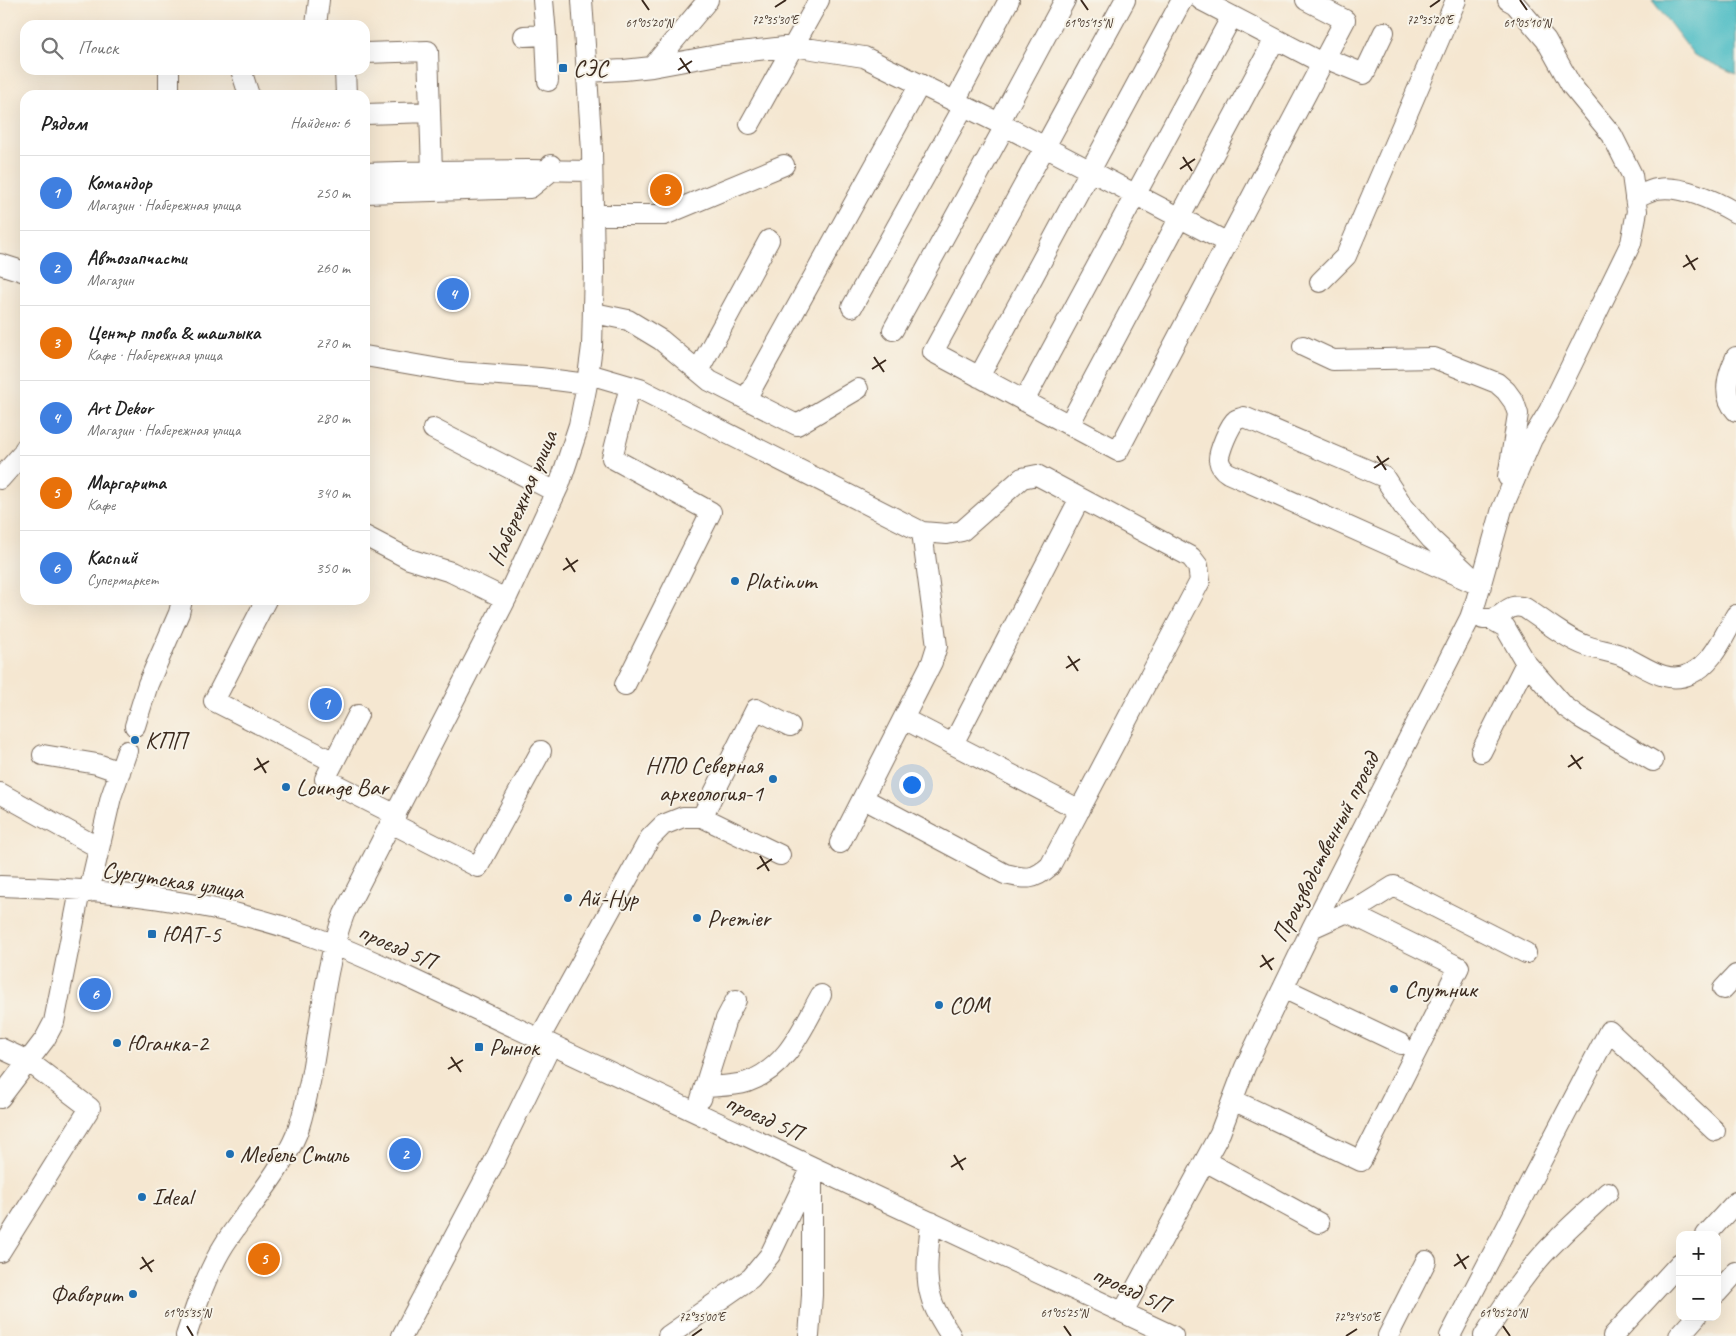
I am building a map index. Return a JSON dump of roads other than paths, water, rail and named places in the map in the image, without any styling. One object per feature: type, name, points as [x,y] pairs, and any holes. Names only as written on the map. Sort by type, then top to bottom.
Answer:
[{"type":"street","points":[[317,20],[319,0]]},
{"type":"street","points":[[543,0],[548,81]]},
{"type":"street","name":"Набережная улица","points":[[186,1336],[206,1281],[223,1247],[280,1167],[298,1131],[304,1113],[334,945],[348,906],[506,599],[556,492],[579,425],[588,379],[594,313],[594,215],[582,0]]},
{"type":"street","points":[[652,67],[708,0]]},
{"type":"street","points":[[750,124],[819,0]]},
{"type":"street","points":[[852,307],[959,103],[1009,0]]},
{"type":"street","points":[[893,330],[1066,0]]},
{"type":"street","points":[[1124,0],[933,352],[1118,451],[1345,20],[1306,0]]},
{"type":"street","points":[[979,377],[1182,0]]},
{"type":"street","points":[[1201,0],[1276,39],[1324,60],[1364,74],[1384,32]]},
{"type":"street","points":[[1320,282],[1346,256],[1456,0]]},
{"type":"street","name":"Производственный проезд","points":[[1123,1312],[1220,1133],[1245,1067],[1312,928],[1470,618],[1481,586],[1502,509],[1532,439],[1549,411],[1631,243],[1637,211],[1632,175],[1612,135],[1571,86],[1546,40],[1515,4],[1508,0]]},
{"type":"street","points":[[1024,401],[1232,16]]},
{"type":"street","points":[[524,36],[546,35]]},
{"type":"street","points":[[1069,425],[1276,39]]},
{"type":"street","points":[[587,72],[652,67],[723,54],[794,46],[864,58],[959,103],[1228,243]]},
{"type":"street","points":[[370,53],[428,51],[432,171]]},
{"type":"street","points":[[169,75],[170,90]]},
{"type":"street","points":[[243,75],[247,90]]},
{"type":"street","points":[[345,75],[346,90]]},
{"type":"street","points":[[746,399],[920,84]]},
{"type":"street","points":[[370,114],[430,112]]},
{"type":"street","points":[[594,215],[664,215],[784,165]]},
{"type":"street","points":[[370,193],[530,188],[551,167]]},
{"type":"street","points":[[370,173],[551,167],[592,171]]},
{"type":"street","points":[[1635,198],[1657,189],[1672,189],[1704,196],[1736,213]]},
{"type":"street","points":[[698,371],[769,240]]},
{"type":"street","points":[[0,264],[20,270]]},
{"type":"street","points":[[594,313],[628,320],[661,340],[710,380],[797,425],[858,389]]},
{"type":"street","points":[[1303,346],[1334,360],[1434,358],[1496,383],[1506,391],[1514,402],[1518,414],[1502,509]]},
{"type":"street","points":[[370,357],[457,372],[540,378],[588,379],[630,386],[664,401],[922,532],[947,534],[962,531],[1022,478],[1037,475],[1191,557],[1198,566],[1200,581],[1050,866],[1039,876],[1022,878],[1005,874],[864,799]]},
{"type":"street","points":[[1736,357],[1728,376],[1727,392],[1731,406],[1736,411]]},
{"type":"street","points":[[625,685],[711,512],[612,458],[630,386]]},
{"type":"street","points":[[1518,414],[1540,424]]},
{"type":"street","points":[[1244,417],[1251,419],[1384,477],[1403,506],[1431,539],[1481,586],[1228,473],[1222,469],[1219,461],[1220,453],[1232,424],[1236,419],[1244,417]]},
{"type":"street","points":[[433,429],[556,492]]},
{"type":"street","points":[[0,479],[20,456]]},
{"type":"street","points":[[952,744],[1080,498]]},
{"type":"street","points":[[840,843],[904,719],[932,662],[937,646],[922,532]]},
{"type":"street","points":[[370,539],[434,574],[451,572],[506,599]]},
{"type":"street","points":[[134,726],[148,684],[181,605]]},
{"type":"street","points":[[263,605],[214,700],[334,762]]},
{"type":"street","points":[[1470,618],[1497,618],[1508,608],[1518,606],[1525,608],[1578,642],[1620,655],[1660,675],[1673,679],[1690,675],[1707,661],[1714,653],[1736,614]]},
{"type":"street","points":[[1491,619],[1502,624],[1509,631],[1526,663],[1564,706],[1653,761]]},
{"type":"street","points":[[1481,752],[1526,663]]},
{"type":"street","points":[[702,817],[756,709],[790,726]]},
{"type":"street","points":[[358,715],[325,779],[478,867],[541,751]]},
{"type":"street","points":[[904,719],[1080,810]]},
{"type":"street","points":[[0,1098],[44,1039],[54,1022],[85,891],[100,848],[111,797],[126,751]]},
{"type":"street","points":[[44,754],[97,764],[120,772]]},
{"type":"street","points":[[0,793],[100,848]]},
{"type":"street","points":[[402,1336],[492,1166],[545,1042],[650,838],[663,824],[683,817],[702,817],[780,855]]},
{"type":"street","name":"Сургутская улица","points":[[0,886],[85,891],[170,900],[288,928],[334,945]]},
{"type":"street","points":[[1312,928],[1366,904],[1394,886],[1526,954]]},
{"type":"street","points":[[1233,1100],[1361,1161],[1459,967],[1347,912]]},
{"type":"street","name":"проезд 5П","points":[[334,945],[403,975],[1173,1336]]},
{"type":"street","points":[[1283,988],[1402,1044]]},
{"type":"street","points":[[705,1087],[747,1082],[774,1068],[793,1046],[820,995]]},
{"type":"street","points":[[697,1113],[726,1019],[736,1000]]},
{"type":"street","points":[[1450,1336],[1609,1031],[1715,1131]]},
{"type":"street","points":[[0,1048],[28,1061],[90,1108],[0,1252]]},
{"type":"street","points":[[1205,1161],[1318,1223]]},
{"type":"street","points":[[668,1336],[751,1278],[770,1254],[812,1167]]},
{"type":"street","points":[[809,1336],[812,1295],[812,1167]]},
{"type":"street","points":[[1484,1336],[1532,1267],[1556,1240],[1608,1192]]},
{"type":"street","points":[[1710,1231],[1736,1202]]},
{"type":"street","points":[[931,1222],[928,1264],[930,1297],[943,1331]]},
{"type":"street","points":[[1388,1336],[1426,1261]]},
{"type":"street","points":[[1613,1336],[1676,1267]]},
{"type":"street","points":[[1721,1289],[1736,1272]]},
{"type":"street","points":[[1679,1336],[1692,1321]]},
{"type":"water","points":[[1652,0],[1736,0],[1736,74],[1694,55]]},
{"type":"place","name":"СЭС","points":[[563,68]]},
{"type":"place","name":"Центр плова & шашлыка","points":[[666,190]]},
{"type":"place","name":"Art Dekor","points":[[453,294]]},
{"type":"place","name":"Platinum","points":[[735,581]]},
{"type":"place","name":"Командор","points":[[326,704]]},
{"type":"place","name":"КПП","points":[[135,740]]},
{"type":"place","name":"НПО Северная археология-1","points":[[773,779]]},
{"type":"place","name":"Lounge Bar","points":[[286,787]]},
{"type":"place","name":"Ай-Нур","points":[[568,898]]},
{"type":"place","name":"Premier","points":[[697,918]]},
{"type":"place","name":"ЮАТ-5","points":[[152,934]]},
{"type":"place","name":"Спутник","points":[[1394,989]]},
{"type":"place","name":"Каспий","points":[[95,994]]},
{"type":"place","name":"СОМ","points":[[939,1005]]},
{"type":"place","name":"Юганка-2","points":[[117,1043]]},
{"type":"place","name":"Рынок","points":[[479,1047]]},
{"type":"place","name":"Мебель Стиль","points":[[230,1154]]},
{"type":"place","name":"Автозапчасти","points":[[405,1154]]},
{"type":"place","name":"Ideal","points":[[142,1197]]},
{"type":"place","name":"Маргарита","points":[[264,1259]]},
{"type":"place","name":"Фаворит","points":[[133,1294]]}]
